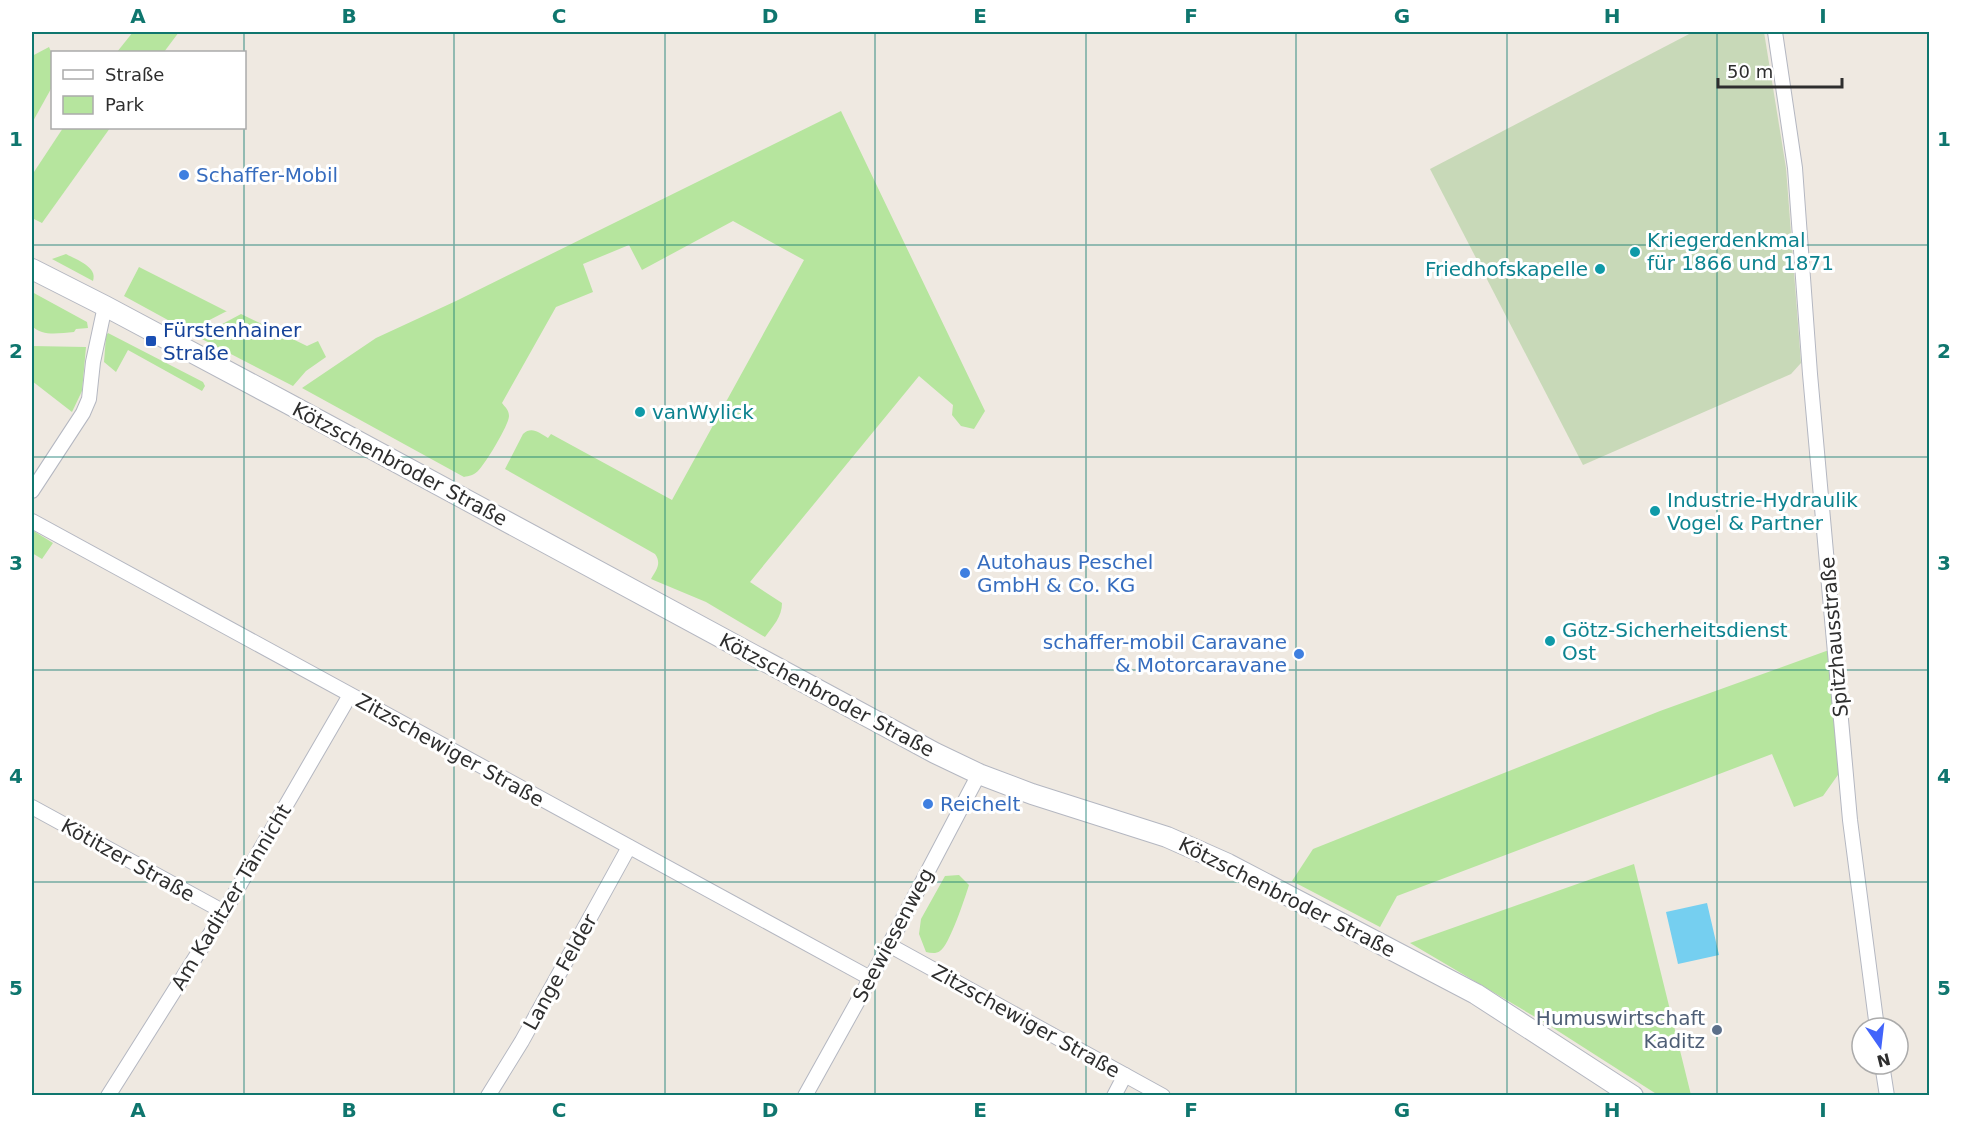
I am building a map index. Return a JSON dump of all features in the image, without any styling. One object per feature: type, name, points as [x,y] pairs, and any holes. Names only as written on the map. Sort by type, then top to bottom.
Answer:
[{"type":"street","name":"Spitzhausstraße","points":[[1775,32],[1795,168],[1811,385],[1849,808],[1875,1016]]},
{"type":"street","name":"Kötzschenbroder Straße","points":[[32,269],[105,306],[900,736],[979,774],[1032,794],[1167,837],[1228,864],[1476,994],[1633,1095]]},
{"type":"street","points":[[32,491],[90,399],[93,362],[105,306]]},
{"type":"street","name":"Zitzschewiger Straße","points":[[32,521],[870,978]]},
{"type":"street","name":"Am Kaditzer Tännicht","points":[[108,1095],[224,912],[350,695]]},
{"type":"street","name":"Seewiesenweg","points":[[805,1095],[889,945],[979,774]]},
{"type":"street","name":"Kötitzer Straße","points":[[32,807],[224,912]]},
{"type":"street","name":"Lange Felder","points":[[488,1095],[522,1041],[629,847]]},
{"type":"street","name":"Zitzschewiger Straße","points":[[889,945],[1162,1095]]},
{"type":"street","points":[[1114,1095],[1125,1075]]},
{"type":"street","points":[[1884,1076],[1887,1095]]},
{"type":"green space","points":[[133,32],[179,32],[165,51],[118,51]]},
{"type":"green space","points":[[1693,32],[1764,32],[1786,168],[1801,363],[1791,374],[1583,465],[1430,169]]},
{"type":"green space","points":[[49,47],[51,52],[51,89],[32,123],[32,56]]},
{"type":"green space","points":[[841,111],[985,411],[974,429],[961,426],[952,415],[953,405],[919,376],[750,582],[782,603],[779,617],[765,637],[706,602],[651,579],[658,564],[655,554],[505,469],[523,434],[532,430],[548,438],[551,434],[672,500],[804,260],[733,221],[642,270],[629,245],[583,264],[593,292],[556,307],[502,403],[509,414],[505,427],[486,461],[478,471],[471,475],[464,477],[302,388],[376,338],[456,301]]},
{"type":"green space","points":[[62,129],[109,129],[42,223],[32,218],[32,175]]},
{"type":"green space","points":[[66,254],[90,268],[94,276],[93,281],[52,259]]},
{"type":"green space","points":[[139,267],[227,311],[188,331],[124,296]]},
{"type":"green space","points":[[32,292],[87,322],[88,328],[57,333],[46,333],[36,329],[32,326]]},
{"type":"green space","points":[[241,314],[307,346],[318,341],[326,357],[306,371],[293,386],[198,337]]},
{"type":"green space","points":[[108,333],[203,382],[205,386],[202,391],[128,350],[116,372],[104,362]]},
{"type":"green space","points":[[32,346],[86,347],[82,391],[72,412],[32,381]]},
{"type":"green space","points":[[32,530],[53,543],[42,559],[32,553]]},
{"type":"green space","points":[[1829,650],[1840,772],[1823,796],[1794,807],[1772,754],[1397,896],[1380,927],[1292,881],[1313,849],[1660,711]]},
{"type":"green space","points":[[1634,864],[1691,1095],[1658,1095],[1547,1024],[1410,943]]},
{"type":"green space","points":[[959,875],[969,885],[952,931],[940,951],[926,952],[919,934],[921,919],[945,876]]},
{"type":"water","points":[[1707,903],[1719,955],[1678,964],[1666,912]]},
{"type":"place","name":"Schaffer-Mobil","points":[[184,175]]},
{"type":"place","name":"Kriegerdenkmal für 1866 und 1871","points":[[1635,252]]},
{"type":"place","name":"Friedhofskapelle","points":[[1600,269]]},
{"type":"place","name":"Fürstenhainer Straße","points":[[151,341]]},
{"type":"place","name":"vanWylick","points":[[640,412]]},
{"type":"place","name":"Industrie-Hydraulik Vogel & Partner","points":[[1655,511]]},
{"type":"place","name":"Autohaus Peschel GmbH & Co. KG","points":[[965,573]]},
{"type":"place","name":"Götz-Sicherheitsdienst Ost","points":[[1550,641]]},
{"type":"place","name":"schaffer-mobil Caravane & Motorcaravane","points":[[1299,654]]},
{"type":"place","name":"Reichelt","points":[[928,804]]},
{"type":"place","name":"Humuswirtschaft Kaditz","points":[[1717,1030]]}]
